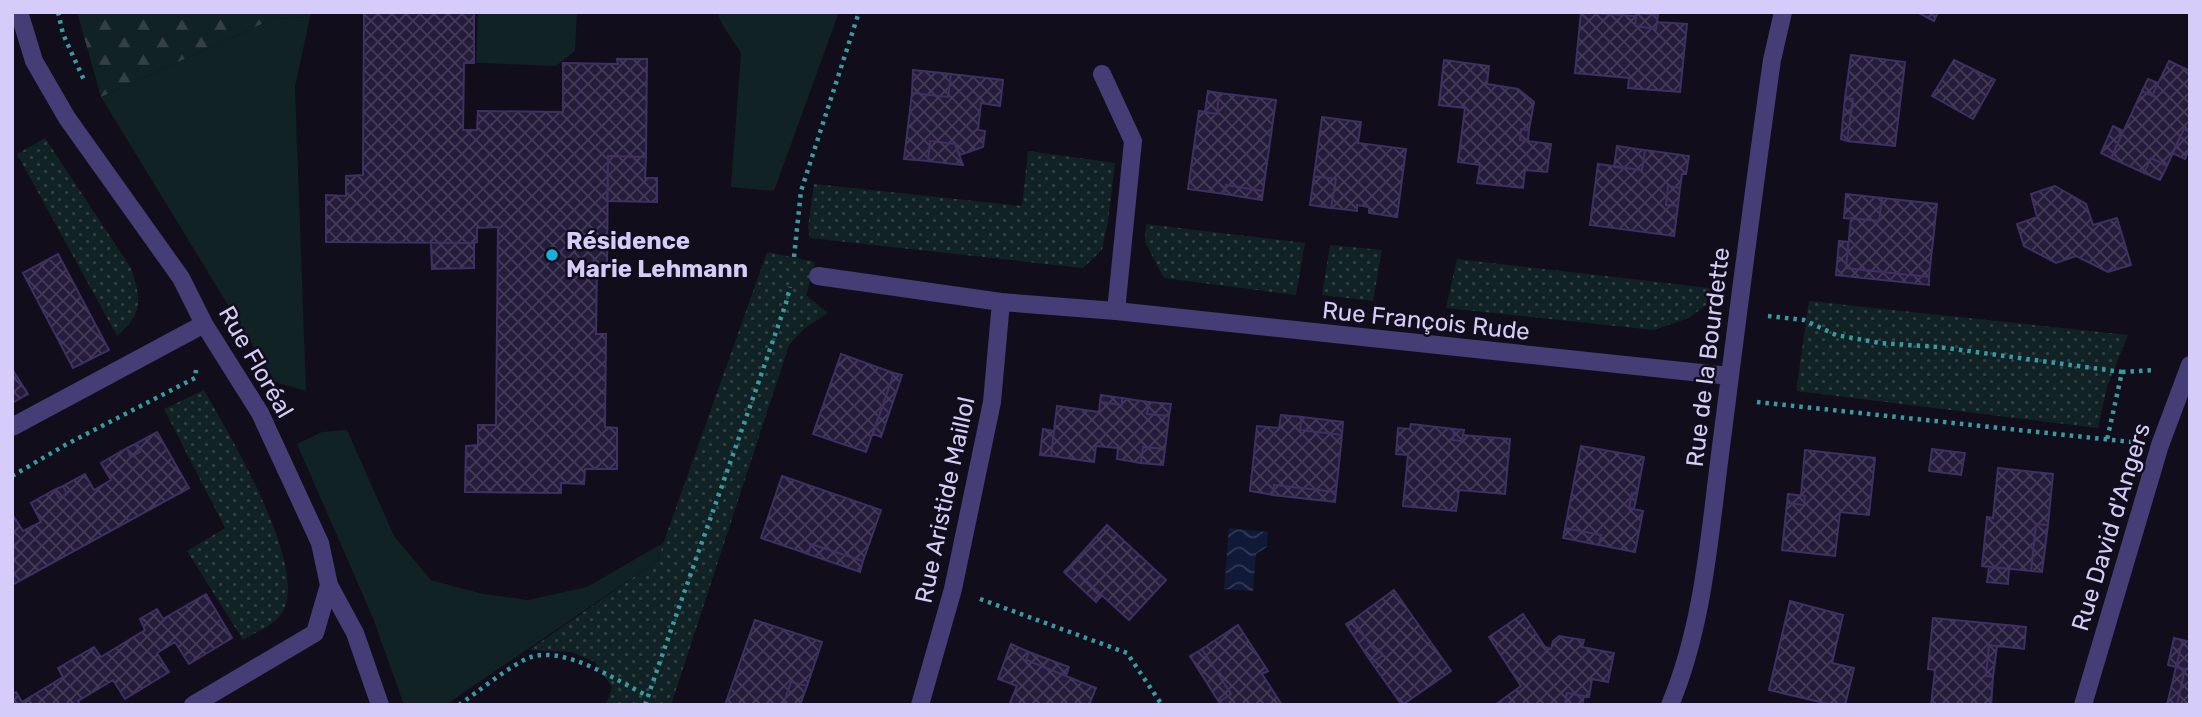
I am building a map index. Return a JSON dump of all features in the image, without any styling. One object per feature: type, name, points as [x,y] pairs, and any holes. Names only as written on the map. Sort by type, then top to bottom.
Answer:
[{"type":"street","name":"Rue Floréal","points":[[19,12],[34,61],[67,118],[181,278],[204,324],[260,413],[320,543],[329,585],[315,633],[193,705]]},
{"type":"street","name":"Rue de la Bourdette","points":[[1670,705],[1679,684],[1698,610],[1772,60],[1783,12]]},
{"type":"street","points":[[1102,74],[1133,141],[1116,312]]},
{"type":"street","name":"Rue François Rude","points":[[818,276],[1001,302],[1730,376]]},
{"type":"street","name":"Rue Aristide Maillol","points":[[920,705],[953,589],[992,402],[1001,302]]},
{"type":"street","points":[[12,427],[204,324]]},
{"type":"street","name":"Rue David d'Angers","points":[[2084,705],[2160,444],[2190,365]]},
{"type":"street","points":[[329,585],[355,633],[380,705]]},
{"type":"path","points":[[794,260],[802,191],[859,12]]},
{"type":"path","points":[[645,705],[697,551],[756,391],[790,284]]},
{"type":"path","points":[[1738,313],[1804,320],[1836,335],[1880,343],[1939,347],[2122,372],[2107,440]]},
{"type":"path","points":[[12,476],[194,378],[204,324]]},
{"type":"path","points":[[1730,376],[1746,400],[2160,444]]},
{"type":"path","points":[[953,589],[1127,653],[1161,705]]},
{"type":"path","points":[[459,705],[529,657],[544,655],[562,656],[579,662],[648,696]]},
{"type":"green space","points":[[77,12],[312,12],[310,17],[273,19],[101,97]]},
{"type":"green space","points":[[478,12],[577,12],[575,51],[556,66],[476,63]]},
{"type":"green space","points":[[717,12],[839,12],[774,191],[731,187],[741,53]]},
{"type":"green space","points":[[310,17],[295,87],[306,391],[275,382],[101,97],[273,19]]},
{"type":"green space","points":[[45,138],[131,268],[137,288],[138,305],[132,320],[117,336],[17,154]]},
{"type":"green space","points":[[1028,151],[1115,163],[1102,250],[1083,268],[810,238],[808,227],[814,184],[1022,206]]},
{"type":"green space","points":[[1146,224],[1305,243],[1296,295],[1164,278],[1145,242]]},
{"type":"green space","points":[[1330,245],[1382,250],[1373,301],[1322,295]]},
{"type":"green space","points":[[767,252],[815,262],[806,295],[828,313],[805,328],[789,345],[671,705],[606,705],[612,687],[595,662],[571,652],[529,650],[657,561]]},
{"type":"green space","points":[[1457,259],[1710,288],[1706,305],[1689,318],[1654,330],[1446,308]]},
{"type":"green space","points":[[1809,301],[2128,335],[2107,387],[2098,428],[1796,391]]},
{"type":"green space","points":[[204,390],[248,469],[264,504],[278,538],[286,570],[287,597],[279,617],[243,640],[187,551],[225,528],[164,409]]},
{"type":"green space","points":[[347,430],[394,536],[431,580],[483,594],[528,600],[587,587],[663,543],[657,561],[447,704],[404,705],[373,618],[297,444],[322,432]]},
{"type":"water","points":[[1229,528],[1268,532],[1267,547],[1256,554],[1253,591],[1224,589]]},
{"type":"building","name":"Résidence Marie Lehmann","points":[[364,12],[474,12],[474,63],[464,63],[463,130],[477,130],[478,111],[563,112],[563,63],[618,64],[617,59],[647,59],[646,157],[608,156],[607,267],[597,267],[596,334],[606,334],[605,427],[617,428],[617,469],[585,469],[584,484],[561,483],[561,493],[465,492],[466,446],[478,445],[478,425],[496,425],[498,227],[477,228],[477,242],[474,243],[326,242],[326,195],[346,196],[346,176],[363,175]]},
{"type":"building","points":[[1581,12],[1636,16],[1635,26],[1656,29],[1657,22],[1687,24],[1680,92],[1628,88],[1629,78],[1575,73]]},
{"type":"building","points":[[1917,12],[1938,12],[1934,21]]},
{"type":"building","points":[[1636,13],[1658,15],[1656,29],[1635,26]]},
{"type":"building","points":[[1851,55],[1905,62],[1895,146],[1847,141],[1853,99],[1845,98]]},
{"type":"building","points":[[1444,60],[1489,66],[1487,84],[1518,89],[1534,102],[1529,130],[1521,129],[1520,140],[1551,144],[1547,172],[1525,170],[1523,188],[1477,183],[1480,165],[1458,162],[1465,108],[1439,105]]},
{"type":"building","points":[[1954,60],[1995,80],[1973,119],[1932,96]]},
{"type":"building","points":[[2169,61],[2190,71],[2190,132],[2184,129],[2167,166],[2151,158],[2144,173],[2111,158],[2142,91],[2152,96]]},
{"type":"building","points":[[913,70],[951,74],[948,97],[912,93]]},
{"type":"building","points":[[951,74],[1003,80],[1000,106],[981,103],[978,130],[985,131],[983,147],[960,155],[955,144],[930,141],[928,161],[904,159],[912,93],[948,97]]},
{"type":"building","points":[[2148,79],[2158,83],[2152,96],[2142,91]]},
{"type":"building","points":[[1208,91],[1219,93],[1217,114],[1205,112]]},
{"type":"building","points":[[1219,93],[1276,100],[1263,191],[1226,185],[1224,194],[1188,189],[1199,111],[1217,114]]},
{"type":"building","points":[[1845,98],[1853,99],[1847,141],[1841,139]]},
{"type":"building","points":[[1322,117],[1361,122],[1358,143],[1406,149],[1397,217],[1369,213],[1369,207],[1357,205],[1357,211],[1331,208],[1336,179],[1314,176]]},
{"type":"building","points":[[2113,126],[2123,131],[2111,158],[2101,153]]},
{"type":"building","points":[[1521,129],[1529,130],[1528,141],[1520,140]]},
{"type":"building","points":[[2184,129],[2190,132],[2190,147],[2185,159],[2172,153]]},
{"type":"building","points":[[930,141],[955,144],[963,165],[928,161]]},
{"type":"building","points":[[1617,146],[1645,150],[1642,170],[1614,167]]},
{"type":"building","points":[[1645,150],[1689,156],[1680,188],[1668,186],[1666,205],[1678,206],[1674,236],[1590,225],[1598,164],[1642,170]]},
{"type":"building","points":[[608,156],[646,157],[645,178],[657,178],[657,202],[607,201]]},
{"type":"building","points":[[2151,158],[2167,166],[2160,180],[2144,173]]},
{"type":"building","points":[[1314,176],[1336,179],[1331,208],[1310,205]]},
{"type":"building","points":[[1226,185],[1263,191],[1262,200],[1224,194]]},
{"type":"building","points":[[1668,186],[1680,188],[1678,206],[1666,205]]},
{"type":"building","points":[[2055,186],[2086,204],[2093,225],[2117,218],[2131,265],[2108,272],[2076,256],[2056,263],[2024,246],[2017,224],[2037,217],[2031,194]]},
{"type":"building","points":[[1846,194],[1882,198],[1879,221],[1844,218]]},
{"type":"building","points":[[1882,198],[1937,204],[1929,277],[1846,268],[1851,218],[1879,221]]},
{"type":"building","points":[[1839,241],[1848,242],[1846,268],[1929,277],[1929,285],[1836,275]]},
{"type":"building","points":[[431,243],[474,243],[474,268],[432,269]]},
{"type":"building","points":[[58,254],[109,350],[73,368],[23,273]]},
{"type":"building","points":[[841,354],[894,373],[866,452],[813,434]]},
{"type":"building","points":[[12,369],[28,394],[12,403]]},
{"type":"building","points":[[894,373],[902,375],[881,437],[873,434]]},
{"type":"building","points":[[1101,395],[1122,398],[1122,405],[1100,402]]},
{"type":"building","points":[[1122,398],[1149,402],[1147,414],[1169,416],[1165,449],[1143,447],[1141,463],[1117,459],[1118,448],[1096,446],[1094,462],[1051,456],[1057,406],[1099,412],[1100,402],[1122,405]]},
{"type":"building","points":[[1149,402],[1171,404],[1169,416],[1147,414]]},
{"type":"building","points":[[1281,415],[1302,417],[1300,430],[1342,435],[1336,492],[1274,485],[1273,495],[1250,491],[1257,426],[1279,428]]},
{"type":"building","points":[[1302,417],[1343,422],[1342,435],[1300,430]]},
{"type":"building","points":[[1411,424],[1454,429],[1453,440],[1462,441],[1463,435],[1510,439],[1505,494],[1459,490],[1456,511],[1403,506],[1408,455],[1396,454],[1398,428],[1410,429]]},
{"type":"building","points":[[1043,429],[1054,431],[1051,456],[1040,455]]},
{"type":"building","points":[[1454,429],[1464,430],[1462,441],[1453,440]]},
{"type":"building","points":[[157,432],[189,488],[12,585],[12,514],[23,531],[41,522],[31,503],[54,490],[59,498],[67,494],[63,486],[85,474],[94,490],[111,480],[101,463],[127,448],[131,457],[140,452],[135,444]]},
{"type":"building","points":[[135,444],[140,452],[131,457],[127,448]]},
{"type":"building","points":[[1581,446],[1644,457],[1637,494],[1632,493],[1629,508],[1643,511],[1635,552],[1599,545],[1601,535],[1565,528]]},
{"type":"building","points":[[1143,447],[1165,449],[1163,465],[1141,463]]},
{"type":"building","points":[[1932,449],[1965,453],[1961,475],[1929,471]]},
{"type":"building","points":[[1805,450],[1875,458],[1869,515],[1840,512],[1835,556],[1782,550],[1787,503],[1804,505],[1805,496],[1801,495]]},
{"type":"building","points":[[1998,468],[2053,474],[2048,525],[2036,524],[2031,571],[1982,566],[1987,517],[1993,518]]},
{"type":"building","points":[[782,476],[881,510],[863,561],[811,544],[808,554],[761,538]]},
{"type":"building","points":[[1274,485],[1336,492],[1335,502],[1273,495]]},
{"type":"building","points":[[63,486],[67,494],[59,498],[54,490]]},
{"type":"building","points":[[1632,493],[1637,494],[1634,509],[1629,508]]},
{"type":"building","points":[[1788,494],[1805,496],[1804,505],[1787,503]]},
{"type":"building","points":[[2036,524],[2048,525],[2042,572],[2031,571]]},
{"type":"building","points":[[1107,525],[1166,580],[1129,620],[1070,566]]},
{"type":"building","points":[[1565,528],[1601,535],[1599,545],[1563,538]]},
{"type":"building","points":[[811,544],[863,561],[860,572],[808,554]]},
{"type":"building","points":[[1070,566],[1102,595],[1096,602],[1064,572]]},
{"type":"building","points":[[1989,567],[2009,569],[2008,584],[1987,582]]},
{"type":"building","points":[[1394,590],[1451,671],[1402,705],[1372,663],[1383,655],[1379,649],[1375,651],[1353,620]]},
{"type":"building","points":[[206,594],[232,638],[189,664],[175,642],[157,653],[169,672],[125,699],[113,680],[78,701],[80,705],[12,705],[12,694],[16,692],[22,702],[63,677],[58,668],[94,647],[101,657],[145,630],[140,619],[157,609],[163,619]]},
{"type":"building","points":[[1790,601],[1843,615],[1832,663],[1854,668],[1845,705],[1833,705],[1769,690]]},
{"type":"building","points":[[1523,614],[1545,647],[1551,649],[1553,641],[1559,636],[1584,640],[1582,647],[1614,653],[1608,682],[1592,679],[1589,697],[1567,693],[1565,705],[1495,705],[1521,686],[1489,637]]},
{"type":"building","points":[[1933,618],[2026,627],[2024,649],[1989,645],[1986,676],[1993,677],[1991,705],[1931,705],[1935,670],[1928,669]]},
{"type":"building","points":[[755,620],[822,642],[807,686],[791,682],[783,705],[725,705]]},
{"type":"building","points":[[1353,620],[1375,651],[1379,649],[1383,655],[1372,663],[1346,624]]},
{"type":"building","points":[[1238,625],[1268,671],[1262,674],[1282,705],[1221,705],[1219,702],[1231,694],[1202,649]]},
{"type":"building","points":[[2174,638],[2183,640],[2176,667],[2168,665]]},
{"type":"building","points":[[2183,640],[2190,642],[2190,705],[2177,705],[2185,669],[2176,667]]},
{"type":"building","points":[[1011,644],[1029,652],[1026,660],[1096,688],[1089,705],[1009,705],[1017,686],[998,679]]},
{"type":"building","points":[[1989,645],[1997,646],[1993,677],[1986,676]]},
{"type":"building","points":[[1202,649],[1231,694],[1219,702],[1190,656]]},
{"type":"building","points":[[1029,652],[1069,667],[1066,676],[1026,660]]},
{"type":"building","points":[[2176,667],[2185,669],[2177,705],[2167,705]]},
{"type":"building","points":[[791,682],[807,686],[800,705],[783,705]]},
{"type":"building","points":[[1567,693],[1584,696],[1582,705],[1565,705]]},
{"type":"place","name":"Résidence Marie Lehmann","points":[[552,255]]}]
